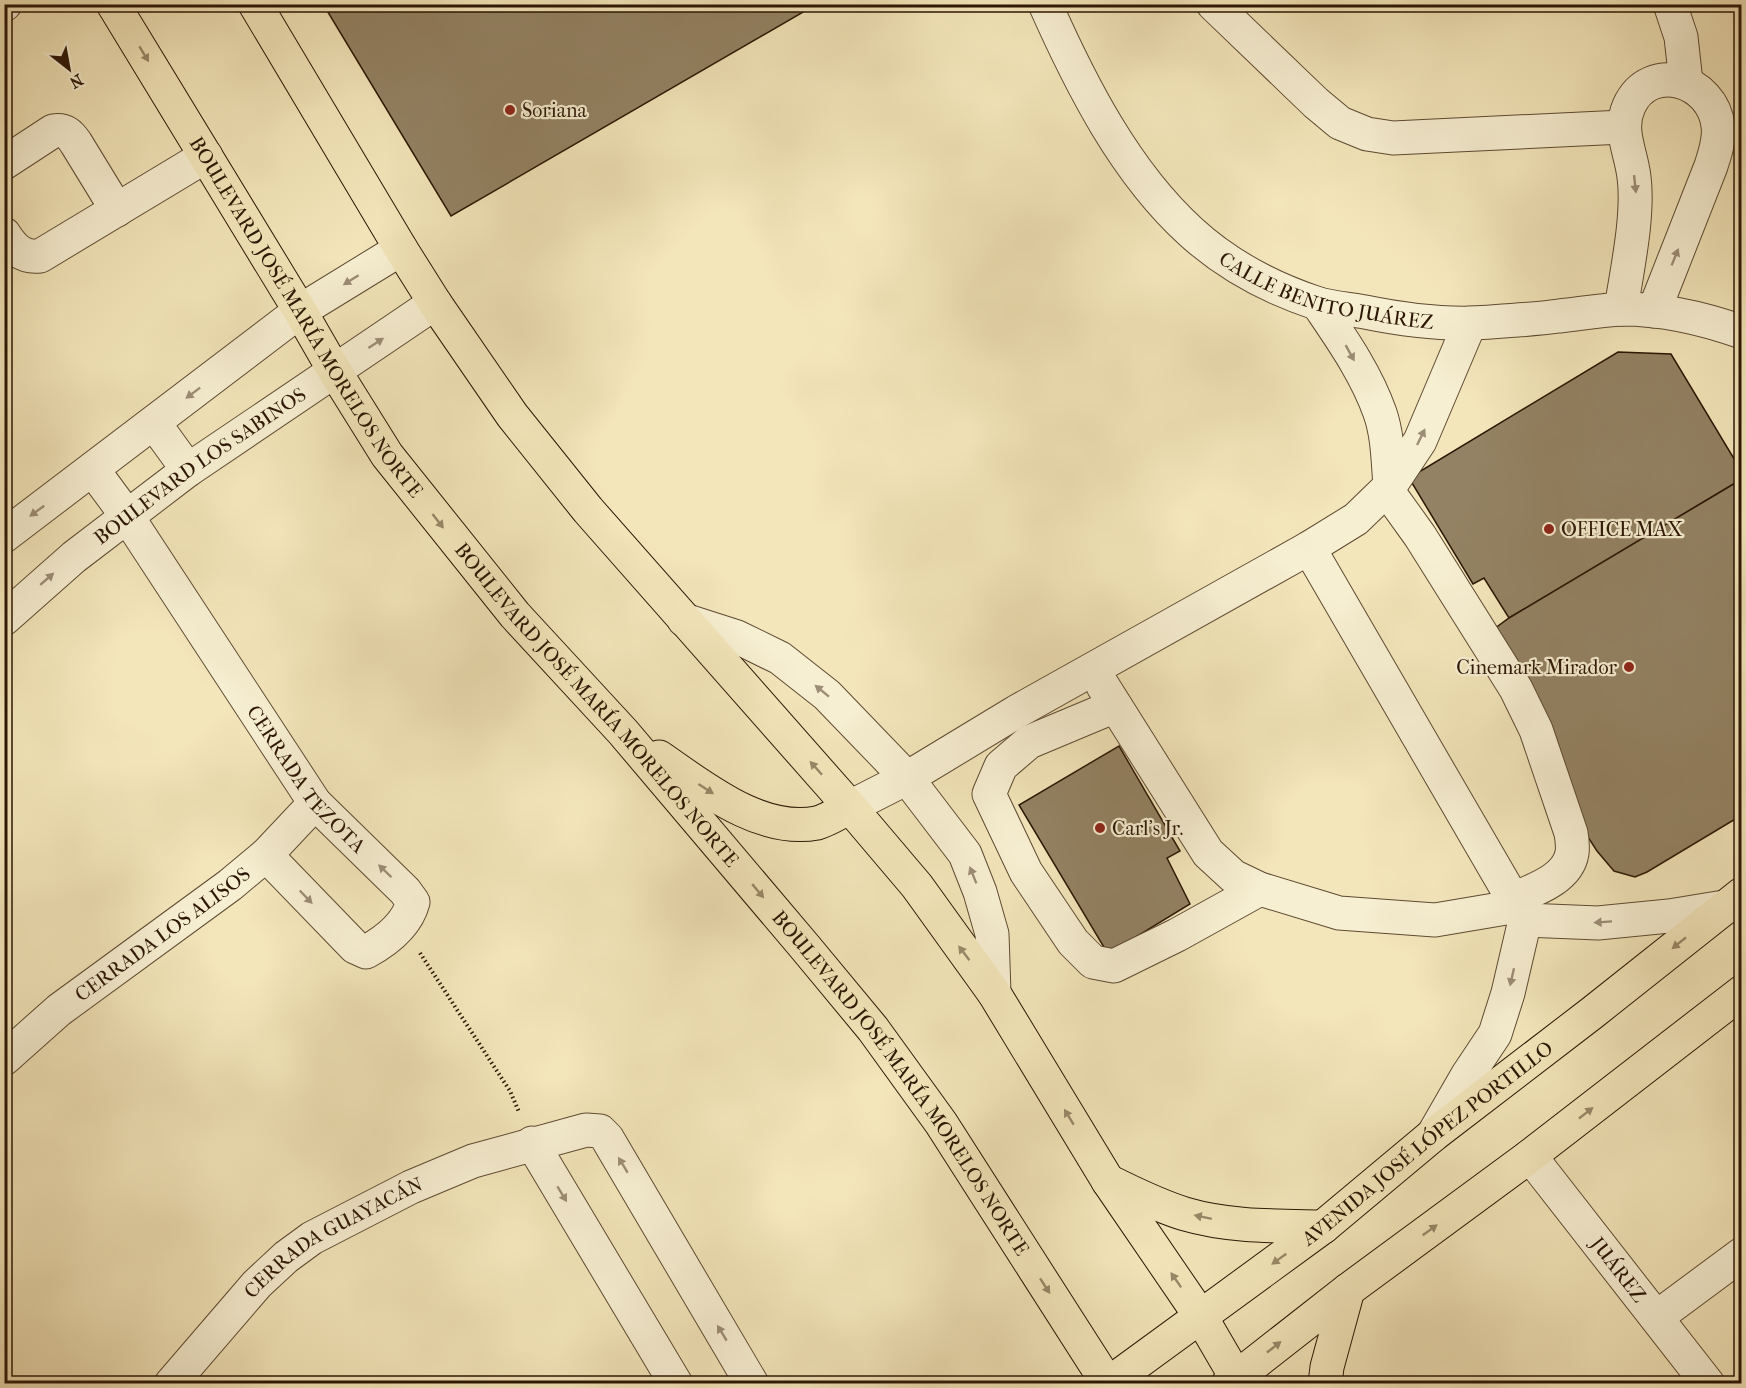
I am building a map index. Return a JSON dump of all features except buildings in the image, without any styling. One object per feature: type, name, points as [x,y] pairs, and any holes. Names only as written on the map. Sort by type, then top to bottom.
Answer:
[{"type":"main road","name":"BOULEVARD JOSÉ MARÍA MORELOS NORTE","points":[[114,4],[387,455],[515,615],[623,732],[873,1029],[941,1123],[1108,1383]]},
{"type":"main road","points":[[255,4],[401,249],[512,416],[588,510],[917,886],[994,993],[1108,1181],[1201,1317],[1235,1381],[1348,1290],[1530,1156],[1742,992]]},
{"type":"main road","points":[[623,732],[708,791],[755,816],[789,825],[819,822],[850,807]]},
{"type":"main road","name":"AVENIDA JOSÉ LÓPEZ PORTILLO","points":[[1108,1383],[1323,1227],[1433,1135],[1592,1013],[1732,901]]},
{"type":"main road","points":[[1108,1181],[1152,1202],[1228,1223],[1323,1227]]},
{"type":"main road","points":[[1325,1383],[1327,1367],[1348,1290]]},
{"type":"street","name":"CALLE BENITO JUÁREZ","points":[[1045,4],[1098,111],[1126,156],[1153,191],[1191,232],[1231,261],[1269,284],[1318,304],[1392,317],[1470,323],[1544,318],[1621,309],[1654,311],[1719,324],[1742,332]]},
{"type":"street","points":[[1212,4],[1316,103],[1340,123],[1367,134],[1393,138],[1623,127]]},
{"type":"street","points":[[1670,4],[1681,38],[1686,82]]},
{"type":"street","points":[[1621,309],[1636,198],[1634,174],[1625,145],[1623,127],[1635,93],[1653,83],[1667,80],[1686,82],[1702,93],[1713,110],[1730,125],[1718,143],[1654,311]]},
{"type":"street","points":[[4,163],[46,135],[61,130],[70,134],[117,210]]},
{"type":"street","points":[[4,234],[23,254],[32,257],[40,256],[206,156]]},
{"type":"street","points":[[4,536],[300,311],[401,249]]},
{"type":"street","name":"BOULEVARD LOS SABINOS","points":[[4,619],[74,557],[188,470],[435,303]]},
{"type":"street","points":[[1318,304],[1348,349],[1380,413],[1387,446],[1388,488],[1516,689],[1536,730],[1571,833],[1573,851],[1569,864],[1561,874],[1537,889],[1519,909],[1508,993],[1495,1034],[1467,1076],[1433,1135]]},
{"type":"street","points":[[850,807],[907,778],[1092,669],[1309,548],[1356,519],[1388,488],[1420,441],[1470,323]]},
{"type":"street","points":[[154,423],[188,470]]},
{"type":"street","name":"CERRADA TEZOTA","points":[[93,470],[127,516],[315,803],[405,891],[413,902],[410,914],[402,925]]},
{"type":"street","points":[[1309,548],[1519,909]]},
{"type":"street","points":[[684,620],[737,637],[780,658],[827,695],[907,778],[965,854],[980,892],[992,934],[994,993]]},
{"type":"street","points":[[1092,669],[1208,853],[1233,876],[1260,889],[1339,913],[1435,920],[1519,909],[1598,922],[1669,916],[1732,901]]},
{"type":"street","points":[[1115,706],[1029,742],[1001,766],[989,794],[1026,872],[1073,942],[1093,963],[1114,966],[1177,935],[1260,889]]},
{"type":"street","name":"CERRADA LOS ALISOS","points":[[4,1059],[59,1010],[198,910],[266,855],[315,803]]},
{"type":"street","points":[[266,855],[355,947],[366,952],[379,945],[402,925]]},
{"type":"street","name":"CERRADA GUAYACÁN","points":[[171,1383],[257,1284],[286,1257],[312,1238],[411,1187],[472,1161],[586,1130],[600,1131],[607,1138],[752,1383]]},
{"type":"street","points":[[532,1143],[676,1383]]},
{"type":"street","name":"JUÁREZ","points":[[1530,1156],[1708,1383]]},
{"type":"street","points":[[1657,1317],[1742,1254]]},
{"type":"path","points":[[402,925],[510,1091],[532,1143]]},
{"type":"place","name":"Soriana","points":[[510,110]]},
{"type":"place","name":"OFFICE MAX","points":[[1549,529]]},
{"type":"place","name":"Cinemark Mirador","points":[[1629,667]]},
{"type":"place","name":"Carl's Jr.","points":[[1100,828]]}]
